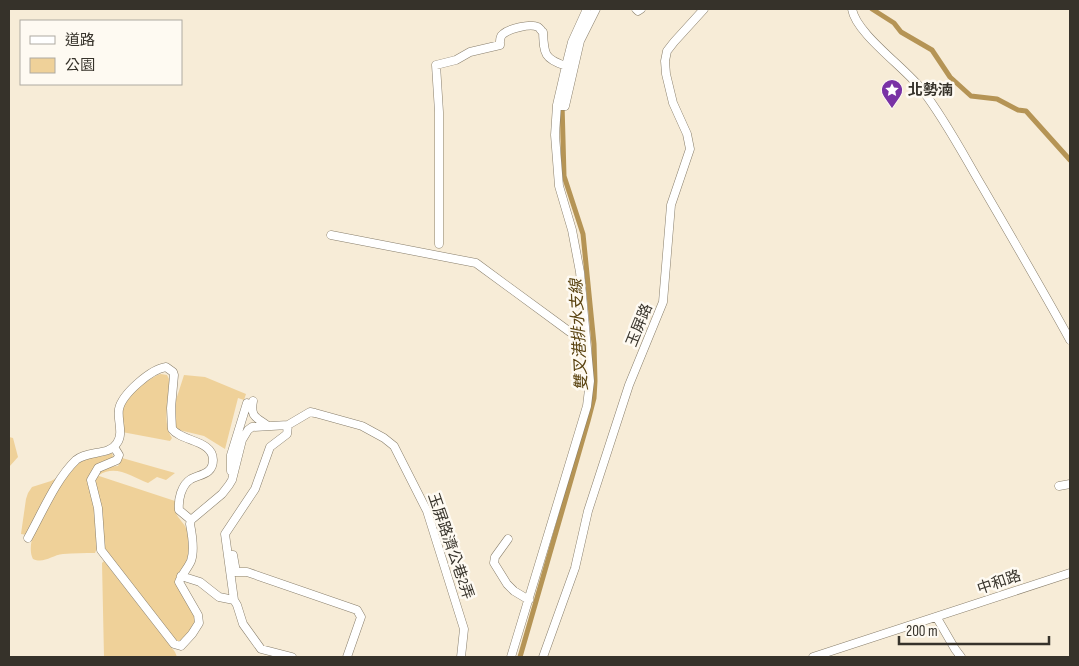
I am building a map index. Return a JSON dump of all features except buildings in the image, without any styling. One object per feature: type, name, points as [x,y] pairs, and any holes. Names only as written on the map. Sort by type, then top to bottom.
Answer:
[{"type":"street","points":[[511,657],[587,406],[590,381],[580,272],[572,230],[559,186],[555,135],[557,106],[566,66],[572,42],[586,9]]},
{"type":"street","points":[[557,106],[565,106],[580,41],[596,9]]},
{"type":"street","points":[[636,9],[638,11],[641,9]]},
{"type":"street","name":"玉屏路","points":[[543,657],[575,568],[588,511],[629,385],[663,302],[671,205],[690,149],[687,134],[673,103],[665,61],[667,51],[704,9]]},
{"type":"street","points":[[852,9],[852,14],[868,36],[910,76],[930,101],[1024,258],[1070,340]]},
{"type":"street","points":[[439,244],[440,112],[436,65],[456,60],[470,52],[500,45],[500,38],[503,34],[530,25],[538,27],[543,32],[546,55],[552,61],[566,66]]},
{"type":"street","points":[[330,235],[476,263],[570,332],[576,333],[584,329]]},
{"type":"street","points":[[28,538],[62,477],[76,460],[87,453],[114,447],[120,436],[120,406],[126,395],[153,371],[166,367],[170,369],[174,375],[171,408],[172,429],[179,436],[204,446],[213,457],[211,469],[207,473],[191,479],[185,485],[179,498],[179,510],[191,520],[192,550],[191,560],[179,582],[198,615],[199,623],[181,646],[174,644],[101,550],[98,508],[91,480],[98,468],[103,464],[118,460],[119,455],[114,447]]},
{"type":"street","points":[[222,494],[231,470],[231,455],[250,402],[253,415],[268,426]]},
{"type":"street","name":"玉屏路濟公巷2弄","points":[[191,520],[222,494],[232,480],[245,434],[255,426],[288,425],[305,414],[315,412],[362,426],[394,446],[427,511],[464,633],[461,657]]},
{"type":"street","points":[[288,425],[287,434],[270,447],[255,489],[225,534],[234,600],[238,605],[243,624],[261,648],[292,657]]},
{"type":"street","points":[[1060,486],[1070,484]]},
{"type":"street","points":[[508,539],[495,557],[494,563],[507,584],[514,591],[529,600]]},
{"type":"street","points":[[228,555],[232,555],[236,572],[247,572],[357,610],[361,617],[347,657]]},
{"type":"street","name":"中和路","points":[[813,657],[1070,573]]},
{"type":"street","points":[[181,576],[200,582],[219,597],[234,600]]},
{"type":"street","points":[[937,618],[955,649],[962,657]]},
{"type":"green space","points":[[161,374],[167,375],[169,379],[166,417],[172,438],[170,441],[122,432],[121,413],[124,403],[145,383]]},
{"type":"green space","points":[[184,375],[205,377],[246,394],[244,400],[238,398],[225,449],[204,436],[179,430],[176,427],[176,400]]},
{"type":"green space","points":[[9,437],[13,438],[18,457],[9,467]]},
{"type":"green space","points":[[112,453],[114,460],[91,475],[96,511],[97,548],[95,553],[63,554],[44,560],[33,559],[31,546],[36,526],[62,483],[82,461]]},
{"type":"green space","points":[[122,458],[175,473],[166,480],[157,477],[148,483],[118,471],[97,474],[106,467],[118,466]]},
{"type":"green space","points":[[62,475],[27,535],[21,534],[26,499],[32,487]]},
{"type":"green space","points":[[96,475],[175,501],[176,512],[185,526],[190,540],[189,554],[177,579],[196,621],[196,625],[179,645],[106,556],[94,479]]},
{"type":"green space","points":[[104,561],[177,657],[104,657],[102,563]]},
{"type":"waterway","points":[[872,9],[894,23],[901,32],[932,50],[950,77],[971,96],[997,99],[1018,110],[1026,111],[1070,160]]},
{"type":"waterway","name":"雙叉港排水支線","points":[[520,657],[594,398],[594,344],[583,234],[564,176],[562,103],[565,85]]},
{"type":"place","name":"北勢湳","points":[[892,109]]}]
